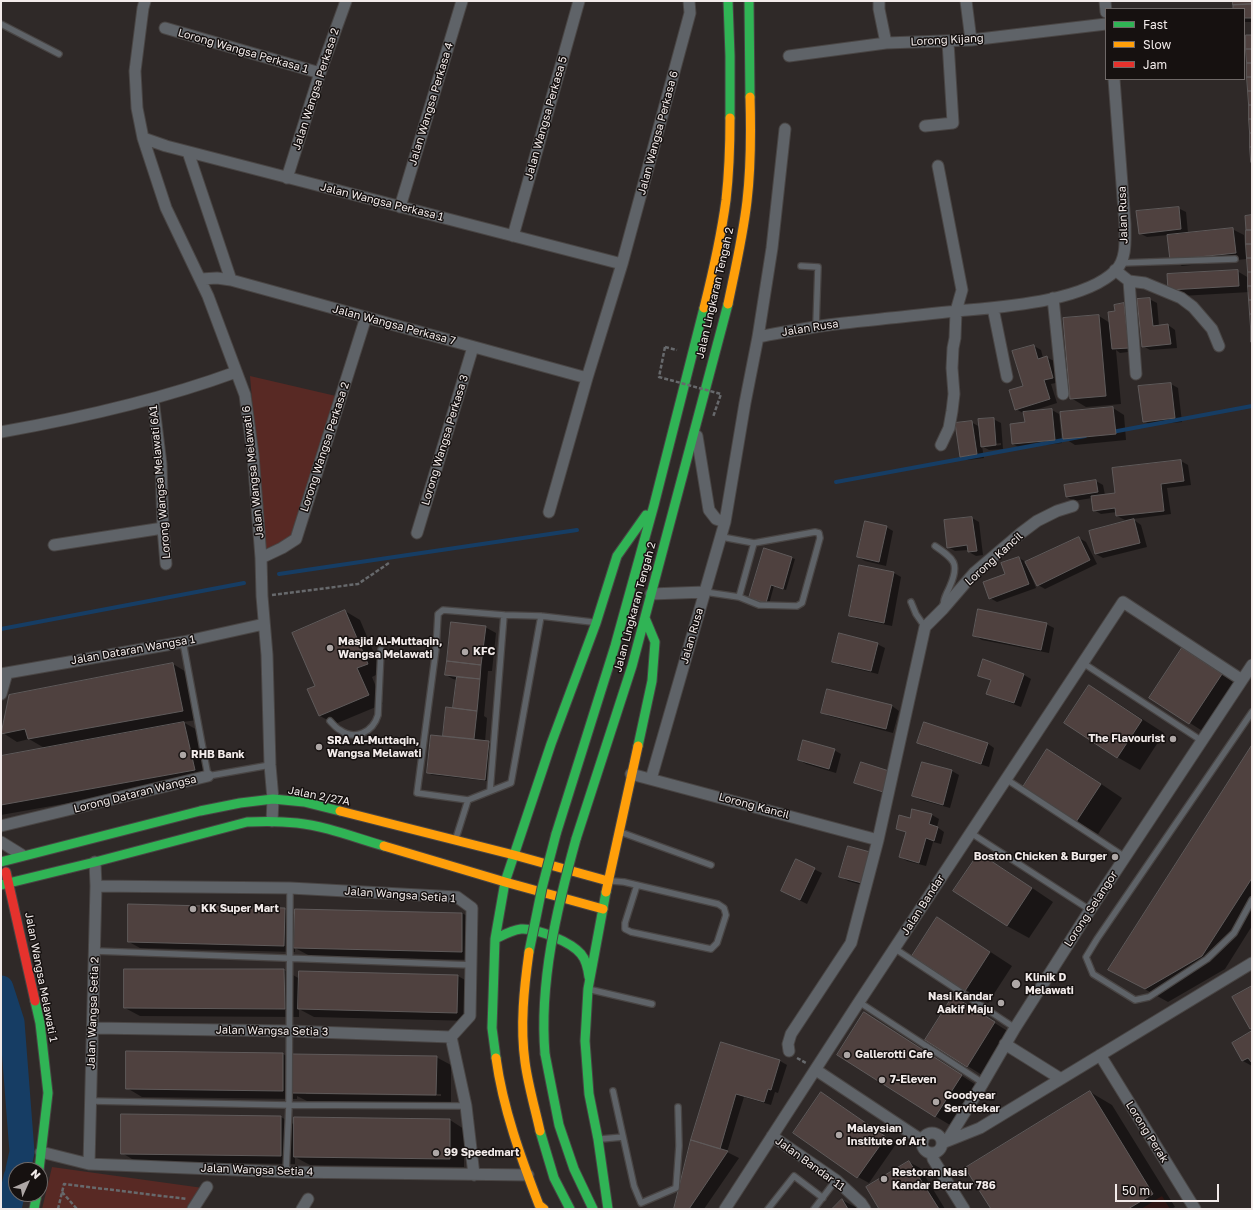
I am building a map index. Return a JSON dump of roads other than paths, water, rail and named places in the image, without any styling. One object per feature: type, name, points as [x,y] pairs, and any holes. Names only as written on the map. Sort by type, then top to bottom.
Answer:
[{"type":"main road","name":"Jalan Lingkaran Tengah 2","points":[[570,1209],[554,1178],[540,1131],[527,1073],[524,1054],[523,1022],[529,952],[542,886],[556,834],[615,646],[654,505],[716,265],[726,200],[730,148],[730,56],[728,1]]},
{"type":"main road","name":"Jalan Lingkaran Tengah 2","points":[[593,1209],[574,1169],[559,1125],[545,1054],[544,1015],[550,955],[562,891],[576,839],[646,618],[725,316],[739,252],[747,202],[751,148],[749,1]]},
{"type":"main road","points":[[544,1209],[539,1205],[519,1152],[505,1101],[498,1065],[492,1028],[495,940],[505,882],[551,744],[596,623],[617,556],[654,505]]},
{"type":"main road","points":[[608,1209],[598,1139],[589,1094],[585,1041],[588,989],[608,881],[652,681],[656,642],[646,618]]},
{"type":"main road","name":"Jalan 2/27A","points":[[2,861],[200,811],[240,803],[273,799],[304,802],[514,855],[608,881]]},
{"type":"main road","points":[[5,884],[248,822],[272,821],[298,823],[330,830],[505,882],[603,909]]},
{"type":"main road","name":"Jalan Wangsa Melawati 1","points":[[2,861],[5,884],[40,1023],[48,1092],[40,1162]]},
{"type":"main road","points":[[495,940],[507,933],[526,929],[544,934],[569,944],[580,953],[586,963],[589,979]]},
{"type":"street","name":"Jalan Wangsa Melawati 6","points":[[145,1],[135,71],[137,108],[143,138],[166,208],[201,279],[245,395],[253,455],[261,558],[262,596],[267,655],[270,765],[273,799],[272,821]]},
{"type":"street","name":"Jalan Wangsa Perkasa 2","points":[[287,178],[320,73],[346,1]]},
{"type":"street","name":"Jalan Wangsa Perkasa 4","points":[[400,207],[462,1]]},
{"type":"street","name":"Jalan Wangsa Perkasa 5","points":[[513,236],[579,1]]},
{"type":"street","name":"Jalan Wangsa Perkasa 6","points":[[549,512],[587,378],[622,264],[690,13],[688,1]]},
{"type":"street","points":[[879,1],[879,10],[886,43]]},
{"type":"street","points":[[966,1],[971,40]]},
{"type":"street","name":"Lorong Kijang","points":[[789,56],[886,43],[948,42],[1105,24]]},
{"type":"street","name":"Lorong Wangsa Perkasa 1","points":[[165,28],[320,73]]},
{"type":"street","points":[[925,126],[953,123],[948,42]]},
{"type":"street","name":"Jalan Rusa","points":[[651,779],[722,537],[758,337],[816,326],[993,308],[1079,292],[1099,282],[1118,267],[1125,243],[1125,224],[1114,80]]},
{"type":"street","points":[[758,337],[772,248],[785,129]]},
{"type":"street","name":"Jalan Wangsa Perkasa 1","points":[[143,138],[188,152],[622,264]]},
{"type":"street","points":[[188,152],[231,280]]},
{"type":"street","points":[[938,166],[962,290],[956,311],[955,338],[952,348],[954,394],[952,411],[949,428],[941,445]]},
{"type":"street","points":[[1118,267],[1129,281],[1136,374]]},
{"type":"street","name":"Jalan Wangsa Perkasa 7","points":[[201,279],[217,278],[231,280],[587,378]]},
{"type":"street","points":[[1129,281],[1145,283],[1181,298],[1192,307],[1212,330],[1219,346]]},
{"type":"street","points":[[1053,298],[1063,394]]},
{"type":"street","points":[[993,308],[1006,378]]},
{"type":"street","name":"Lorong Wangsa Perkasa 2","points":[[261,558],[296,540],[366,317]]},
{"type":"street","name":"Lorong Wangsa Perkasa 3","points":[[417,533],[473,347]]},
{"type":"street","points":[[1,432],[40,425],[153,399],[236,372]]},
{"type":"street","name":"Lorong Wangsa Melawati 6A1","points":[[153,399],[161,464],[166,564]]},
{"type":"street","points":[[696,425],[709,510],[716,519],[725,522]]},
{"type":"street","name":"Lorong Kancil","points":[[925,627],[943,609],[974,573],[1021,533],[1037,521],[1057,511],[1073,506]]},
{"type":"street","points":[[54,545],[163,528]]},
{"type":"street","points":[[652,594],[705,592]]},
{"type":"street","name":"Jalan Bandar","points":[[725,1209],[894,948],[1123,602],[1242,680]]},
{"type":"street","name":"Jalan Dataran Wangsa 1","points":[[4,673],[183,642],[264,624]]},
{"type":"street","points":[[789,1051],[788,1044],[792,1034],[850,943],[878,840],[925,627]]},
{"type":"street","name":"Lorong Selangor","points":[[932,1154],[941,1149],[983,1083],[1005,1044],[1090,910],[1252,665]]},
{"type":"street","points":[[1,694],[4,673]]},
{"type":"street","name":"Lorong Kancil","points":[[631,774],[878,840]]},
{"type":"street","name":"Lorong Dataran Wangsa","points":[[1,826],[208,776]]},
{"type":"street","points":[[1,842],[22,856]]},
{"type":"street","name":"Jalan Wangsa Setia 2","points":[[89,1164],[95,951],[95,862]]},
{"type":"street","name":"Jalan Wangsa Setia 1","points":[[96,886],[290,888],[457,897],[472,908],[470,1016],[451,1037]]},
{"type":"street","name":"Lorong Selangor","points":[[945,1142],[980,1128],[1252,963]]},
{"type":"street","name":"Jalan Wangsa Setia 3","points":[[93,1028],[289,1031],[451,1037]]},
{"type":"street","points":[[451,1037],[466,1106],[474,1175]]},
{"type":"street","points":[[1005,1044],[1061,1079]]},
{"type":"street","name":"Lorong Perak","points":[[1100,1056],[1195,1209]]},
{"type":"street","points":[[816,1070],[923,1141]]},
{"type":"street","points":[[945,1142],[934,1133],[927,1135],[923,1141],[924,1149],[932,1154],[933,1159],[964,1209]]},
{"type":"street","name":"Jalan Bandar 11","points":[[772,1136],[836,1180],[861,1203],[865,1209]]},
{"type":"street","name":"Jalan Wangsa Setia 4","points":[[41,1152],[89,1164],[286,1172],[528,1175]]},
{"type":"street","points":[[193,1209],[207,1188]]},
{"type":"street","points":[[302,1209],[308,1199]]},
{"type":"lane","points":[[1,24],[59,54]]},
{"type":"lane","points":[[1118,267],[1235,259]]},
{"type":"lane","points":[[801,266],[818,267],[816,326]]},
{"type":"lane","points":[[705,592],[739,597],[759,605],[797,606],[802,603],[820,538],[819,533],[815,532],[754,543],[722,537]]},
{"type":"lane","points":[[739,597],[754,543]]},
{"type":"lane","points":[[935,546],[950,556],[955,565],[955,574],[950,588],[944,598],[943,609]]},
{"type":"lane","points":[[911,602],[916,614],[925,627]]},
{"type":"lane","points":[[541,616],[511,783],[468,800],[417,793],[436,649],[438,614],[442,610],[541,616],[596,623]]},
{"type":"lane","points":[[490,791],[504,614]]},
{"type":"lane","points":[[183,642],[208,776]]},
{"type":"lane","points":[[330,721],[340,730],[349,734],[359,734],[370,729],[376,723],[378,715],[380,650]]},
{"type":"lane","points":[[1083,663],[1202,741]]},
{"type":"lane","points":[[1252,712],[1086,957],[1093,974],[1135,1000],[1149,997],[1207,959],[1234,933],[1252,900]]},
{"type":"lane","name":"Lorong Dataran Wangsa","points":[[208,776],[270,765]]},
{"type":"lane","points":[[1006,779],[1125,857]]},
{"type":"lane","points":[[455,840],[468,800]]},
{"type":"lane","points":[[619,831],[712,865]]},
{"type":"lane","points":[[971,833],[1090,910]]},
{"type":"lane","points":[[608,881],[624,882],[637,885],[718,904],[724,908],[726,915],[717,943],[711,950],[632,932],[625,929],[625,923],[637,885]]},
{"type":"lane","points":[[286,1172],[289,1105],[290,888]]},
{"type":"lane","points":[[894,948],[1015,1028]]},
{"type":"lane","points":[[95,951],[472,964]]},
{"type":"lane","points":[[588,989],[652,1004]]},
{"type":"lane","points":[[859,1002],[983,1083]]},
{"type":"lane","points":[[613,1091],[634,1186],[641,1203],[676,1188],[679,1146],[678,1107]]},
{"type":"lane","points":[[91,1101],[289,1105],[466,1106]]},
{"type":"lane","points":[[598,1139],[623,1137]]},
{"type":"lane","points":[[768,1209],[794,1176],[822,1198]]},
{"type":"lane","points":[[814,1209],[836,1180]]},
{"type":"waterway","points":[[1112,432],[1252,406]]},
{"type":"waterway","points":[[836,482],[1085,436]]},
{"type":"waterway","points":[[279,574],[577,530]]},
{"type":"waterway","points":[[1,629],[244,583]]},
{"type":"waterway","points":[[1,988],[12,1022],[22,1152],[20,1162]]},
{"type":"waterway","points":[[9,1209],[11,1202]]},
{"type":"place","name":"Masjid Al-Muttaqin, Wangsa Melawati","points":[[330,648]]},
{"type":"place","name":"KFC","points":[[465,652]]},
{"type":"place","name":"The Flavourist","points":[[1173,739]]},
{"type":"place","name":"SRA Al-Muttaqin, Wangsa Melawati","points":[[319,747]]},
{"type":"place","name":"RHB Bank","points":[[183,755]]},
{"type":"place","name":"Boston Chicken & Burger","points":[[1115,857]]},
{"type":"place","name":"KK Super Mart","points":[[193,909]]},
{"type":"place","name":"Klinik D Melawati","points":[[1016,984]]},
{"type":"place","name":"Nasi Kandar Aakif Maju","points":[[1001,1003]]},
{"type":"place","name":"Gallerotti Cafe","points":[[847,1055]]},
{"type":"place","name":"7-Eleven","points":[[882,1080]]},
{"type":"place","name":"Goodyear Servitekar","points":[[936,1102]]},
{"type":"place","name":"Malaysian Institute of Art","points":[[839,1135]]},
{"type":"place","name":"99 Speedmart","points":[[436,1153]]},
{"type":"place","name":"Restoran Nasi Kandar Beratur 786","points":[[884,1179]]}]
